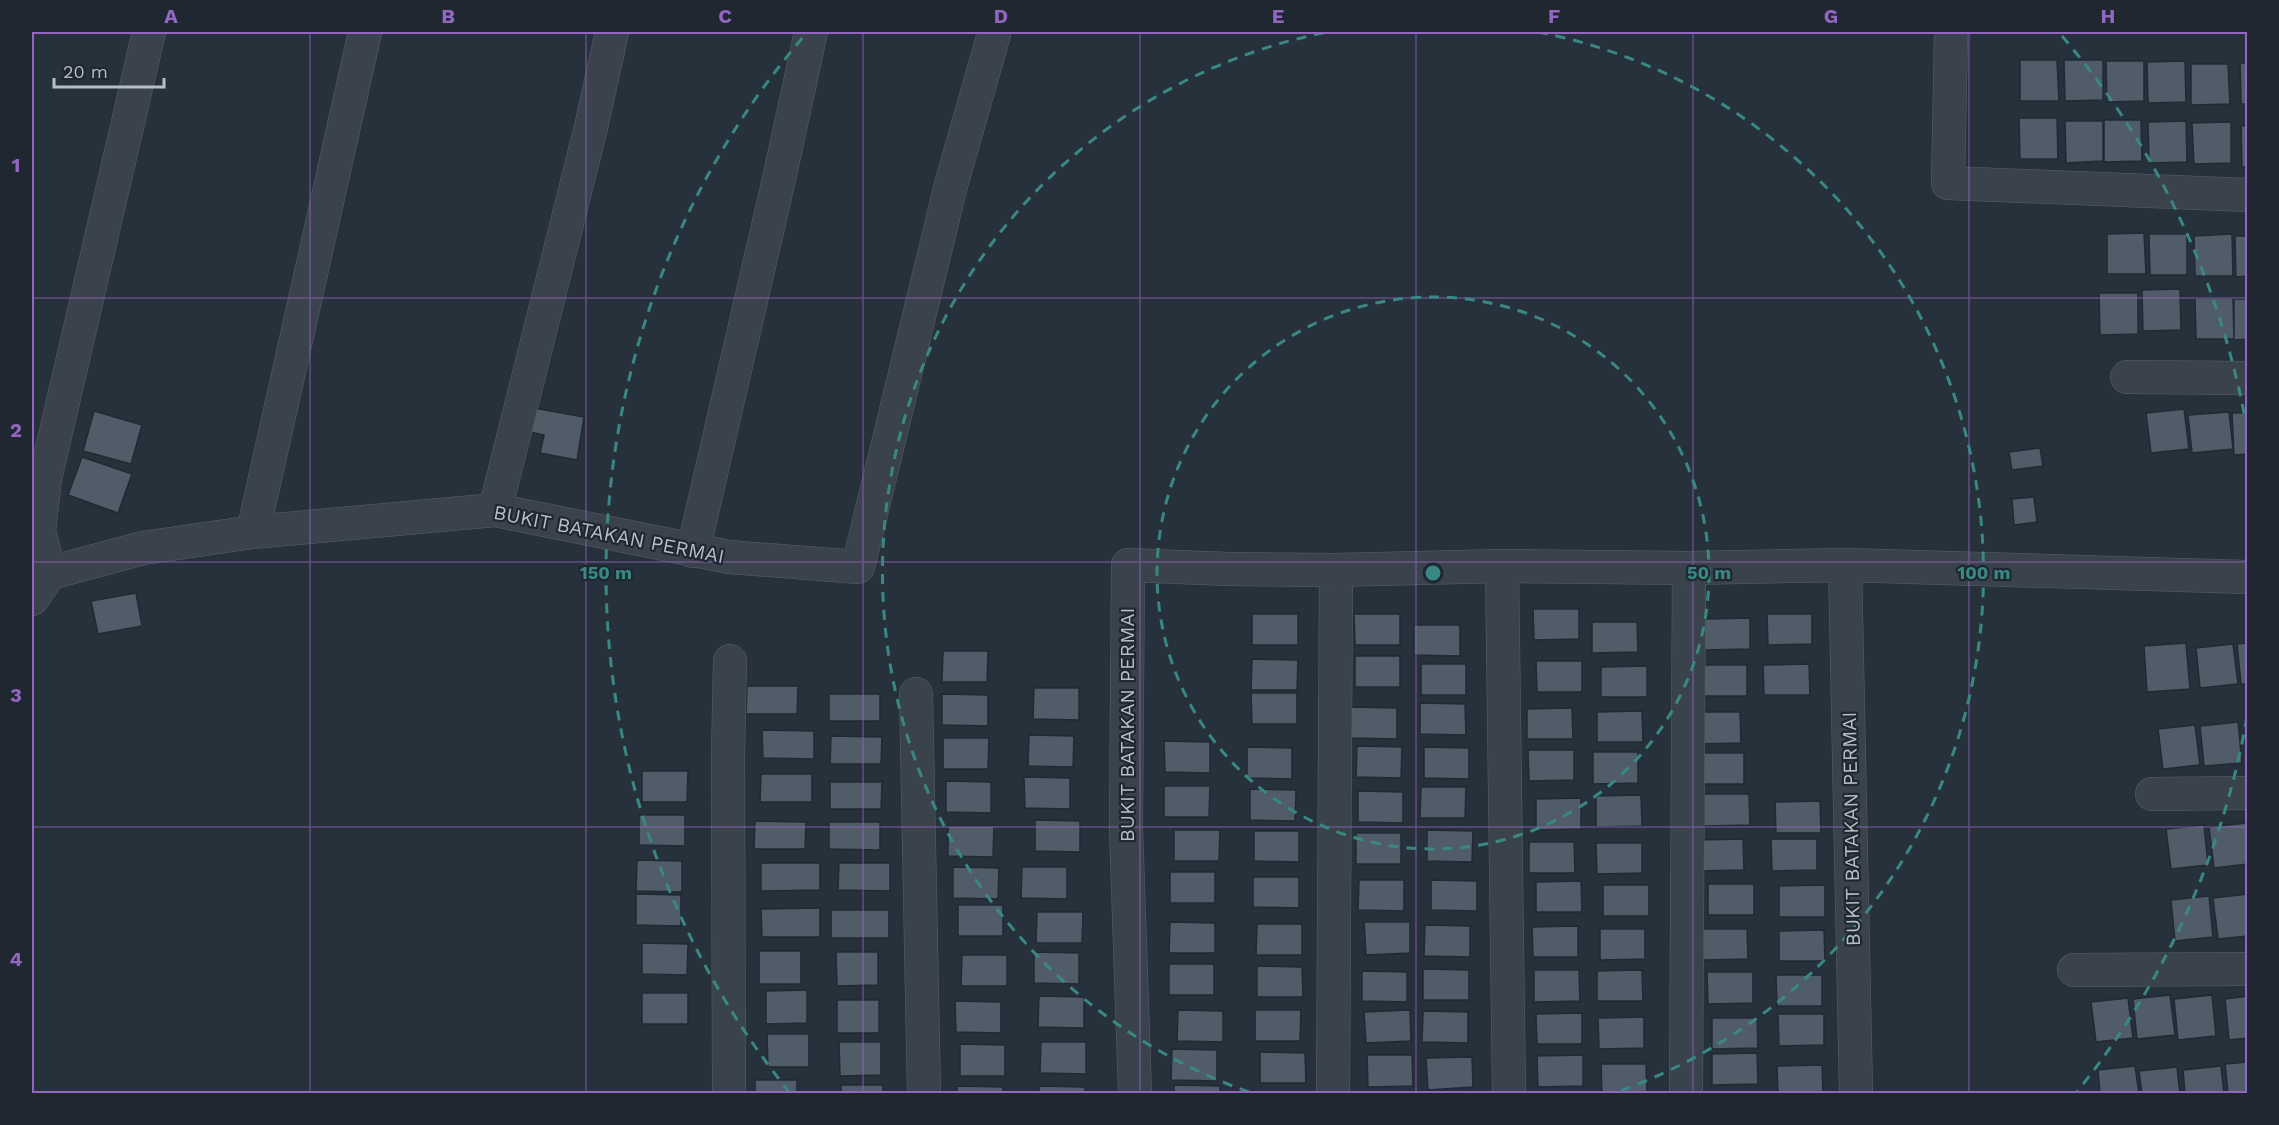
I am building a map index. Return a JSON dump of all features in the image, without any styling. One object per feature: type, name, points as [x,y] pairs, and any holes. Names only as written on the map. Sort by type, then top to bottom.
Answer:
[{"type":"street","points":[[38,578],[39,531],[45,479],[149,32]]},
{"type":"street","points":[[254,532],[281,401],[365,32]]},
{"type":"street","points":[[495,510],[591,127],[612,32]]},
{"type":"street","points":[[693,551],[811,32]]},
{"type":"street","points":[[1951,32],[1948,183],[2247,195]]},
{"type":"street","name":"BUKIT BATAKAN PERMAI","points":[[38,578],[143,548],[254,532],[495,510],[729,557],[858,567],[951,185],[994,34]]},
{"type":"street","points":[[2127,377],[2247,378]]},
{"type":"street","name":"BUKIT BATAKAN PERMAI","points":[[1135,1094],[1126,827],[1128,565],[1336,570],[1502,566],[1689,568],[1845,565],[2247,577]]},
{"type":"street","name":"BUKIT BATAKAN PERMAI","points":[[1845,565],[1856,1094]]},
{"type":"street","points":[[1502,566],[1509,1094]]},
{"type":"street","points":[[1686,1094],[1689,568]]},
{"type":"street","points":[[1333,1094],[1336,570]]},
{"type":"street","points":[[729,1094],[730,661]]},
{"type":"street","points":[[916,694],[924,1094]]},
{"type":"street","points":[[2152,794],[2247,793]]},
{"type":"street","points":[[2074,970],[2247,969]]},
{"type":"building","points":[[2020,60],[2057,60],[2059,101],[2020,101]]},
{"type":"building","points":[[2064,60],[2103,60],[2103,100],[2065,101]]},
{"type":"building","points":[[2106,61],[2144,61],[2144,101],[2107,102]]},
{"type":"building","points":[[2185,61],[2186,102],[2148,103],[2147,62]]},
{"type":"building","points":[[2240,63],[2248,63],[2248,104],[2241,104]]},
{"type":"building","points":[[2191,64],[2228,64],[2230,104],[2191,105]]},
{"type":"building","points":[[2019,118],[2057,118],[2058,159],[2020,159]]},
{"type":"building","points":[[2104,120],[2141,120],[2142,161],[2104,162]]},
{"type":"building","points":[[2065,121],[2103,121],[2103,161],[2066,163]]},
{"type":"building","points":[[2186,121],[2187,162],[2149,163],[2148,122]]},
{"type":"building","points":[[2231,122],[2231,163],[2194,164],[2192,123]]},
{"type":"building","points":[[2241,126],[2248,126],[2248,167],[2242,167]]},
{"type":"building","points":[[2144,233],[2146,274],[2107,274],[2107,234]]},
{"type":"building","points":[[2149,234],[2187,234],[2187,275],[2150,275]]},
{"type":"building","points":[[2232,234],[2233,276],[2195,276],[2194,236]]},
{"type":"building","points":[[2235,236],[2248,236],[2248,276],[2236,277]]},
{"type":"building","points":[[2180,289],[2181,330],[2143,331],[2142,290]]},
{"type":"building","points":[[2099,293],[2138,293],[2138,334],[2100,335]]},
{"type":"building","points":[[2195,298],[2233,298],[2234,339],[2196,339]]},
{"type":"building","points":[[2234,299],[2248,299],[2248,339],[2234,340]]},
{"type":"building","points":[[534,408],[584,417],[577,460],[540,453],[544,435],[530,432]]},
{"type":"building","points":[[2184,409],[2189,449],[2151,453],[2146,413]]},
{"type":"building","points":[[94,411],[142,425],[131,464],[83,451]]},
{"type":"building","points":[[2229,412],[2233,449],[2192,453],[2188,415]]},
{"type":"building","points":[[2232,413],[2248,413],[2248,454],[2234,455]]},
{"type":"building","points":[[2040,448],[2043,466],[2012,470],[2009,452]]},
{"type":"building","points":[[82,457],[132,474],[118,513],[68,495]]},
{"type":"building","points":[[2034,497],[2037,522],[2014,525],[2012,499]]},
{"type":"building","points":[[136,593],[142,626],[98,634],[91,601]]},
{"type":"building","points":[[1533,609],[1579,609],[1579,639],[1534,640]]},
{"type":"building","points":[[1252,614],[1298,614],[1298,645],[1252,645]]},
{"type":"building","points":[[1354,614],[1400,614],[1400,645],[1355,645]]},
{"type":"building","points":[[1767,614],[1812,614],[1812,644],[1768,645]]},
{"type":"building","points":[[1750,618],[1750,649],[1704,650],[1704,619]]},
{"type":"building","points":[[1592,622],[1637,622],[1638,652],[1592,653]]},
{"type":"building","points":[[1414,625],[1460,625],[1460,656],[1414,655]]},
{"type":"building","points":[[2186,643],[2190,689],[2147,692],[2144,646]]},
{"type":"building","points":[[2248,643],[2248,684],[2241,684],[2237,644]]},
{"type":"building","points":[[2233,644],[2238,684],[2200,688],[2196,648]]},
{"type":"building","points":[[943,651],[988,651],[987,682],[942,682]]},
{"type":"building","points":[[1355,656],[1400,656],[1400,687],[1355,687]]},
{"type":"building","points":[[1252,659],[1298,660],[1297,690],[1251,690]]},
{"type":"building","points":[[1536,661],[1582,661],[1582,692],[1537,692]]},
{"type":"building","points":[[1421,664],[1466,664],[1466,695],[1421,695]]},
{"type":"building","points":[[1809,664],[1810,695],[1764,695],[1763,665]]},
{"type":"building","points":[[1701,665],[1747,665],[1747,696],[1702,696]]},
{"type":"building","points":[[1647,666],[1647,697],[1601,697],[1601,667]]},
{"type":"building","points":[[747,686],[798,686],[797,714],[746,714]]},
{"type":"building","points":[[1034,688],[1079,688],[1079,720],[1033,719]]},
{"type":"building","points":[[1251,693],[1297,693],[1297,724],[1252,724]]},
{"type":"building","points":[[829,694],[880,694],[880,721],[829,721]]},
{"type":"building","points":[[942,694],[988,695],[988,726],[942,725]]},
{"type":"building","points":[[1420,703],[1465,704],[1466,735],[1420,734]]},
{"type":"building","points":[[1351,707],[1397,708],[1397,739],[1351,738]]},
{"type":"building","points":[[1572,708],[1573,739],[1527,739],[1527,709]]},
{"type":"building","points":[[1642,711],[1643,742],[1597,742],[1597,712]]},
{"type":"building","points":[[1694,712],[1740,712],[1741,743],[1695,744]]},
{"type":"building","points":[[2238,722],[2242,763],[2204,766],[2200,726]]},
{"type":"building","points":[[2195,725],[2200,765],[2163,769],[2158,729]]},
{"type":"building","points":[[762,730],[814,731],[814,759],[763,758]]},
{"type":"building","points":[[1029,735],[1074,736],[1073,767],[1028,766]]},
{"type":"building","points":[[831,736],[882,737],[881,764],[830,764]]},
{"type":"building","points":[[943,738],[989,738],[988,769],[943,769]]},
{"type":"building","points":[[1164,741],[1210,742],[1210,773],[1165,772]]},
{"type":"building","points":[[1357,746],[1402,747],[1401,778],[1356,777]]},
{"type":"building","points":[[1247,747],[1292,748],[1292,779],[1247,778]]},
{"type":"building","points":[[1424,747],[1469,748],[1469,779],[1424,778]]},
{"type":"building","points":[[1528,750],[1574,750],[1574,780],[1529,781]]},
{"type":"building","points":[[1593,752],[1638,752],[1638,783],[1593,784]]},
{"type":"building","points":[[1698,753],[1744,753],[1744,784],[1699,784]]},
{"type":"building","points":[[642,771],[688,771],[687,802],[642,802]]},
{"type":"building","points":[[761,774],[812,774],[812,802],[760,802]]},
{"type":"building","points":[[1024,777],[1070,778],[1070,809],[1025,808]]},
{"type":"building","points":[[946,781],[991,782],[991,813],[946,812]]},
{"type":"building","points":[[830,782],[882,782],[881,809],[830,809]]},
{"type":"building","points":[[1164,786],[1210,786],[1209,817],[1164,817]]},
{"type":"building","points":[[1421,787],[1466,787],[1465,818],[1420,818]]},
{"type":"building","points":[[1250,789],[1296,790],[1295,821],[1250,820]]},
{"type":"building","points":[[1358,791],[1403,792],[1403,823],[1358,822]]},
{"type":"building","points":[[1704,794],[1749,794],[1750,825],[1704,826]]},
{"type":"building","points":[[1641,795],[1642,826],[1596,827],[1596,796]]},
{"type":"building","points":[[1581,798],[1581,829],[1536,830],[1536,799]]},
{"type":"building","points":[[1820,801],[1821,833],[1776,833],[1775,802]]},
{"type":"building","points":[[639,815],[685,815],[685,846],[639,845]]},
{"type":"building","points":[[1035,820],[1080,821],[1080,852],[1035,851]]},
{"type":"building","points":[[755,821],[806,822],[805,849],[754,849]]},
{"type":"building","points":[[829,822],[880,822],[880,850],[829,849]]},
{"type":"building","points":[[2247,823],[2248,864],[2214,868],[2209,827]]},
{"type":"building","points":[[2204,825],[2208,865],[2171,869],[2166,829]]},
{"type":"building","points":[[948,826],[994,826],[993,857],[948,856]]},
{"type":"building","points":[[1174,830],[1220,830],[1219,861],[1174,861]]},
{"type":"building","points":[[1427,830],[1473,831],[1472,862],[1427,861]]},
{"type":"building","points":[[1254,831],[1299,831],[1299,862],[1254,861]]},
{"type":"building","points":[[1356,833],[1401,833],[1401,864],[1356,864]]},
{"type":"building","points":[[1743,839],[1744,870],[1698,871],[1698,840]]},
{"type":"building","points":[[1771,839],[1817,839],[1817,870],[1772,871]]},
{"type":"building","points":[[1529,842],[1574,842],[1575,873],[1529,873]]},
{"type":"building","points":[[1596,843],[1642,843],[1642,873],[1597,874]]},
{"type":"building","points":[[637,860],[682,861],[682,892],[636,891]]},
{"type":"building","points":[[761,863],[820,863],[820,890],[761,891]]},
{"type":"building","points":[[839,863],[890,863],[890,891],[838,890]]},
{"type":"building","points":[[953,867],[999,868],[998,899],[953,898]]},
{"type":"building","points":[[1022,867],[1067,867],[1067,899],[1021,898]]},
{"type":"building","points":[[1170,872],[1215,872],[1215,903],[1170,903]]},
{"type":"building","points":[[1253,877],[1299,877],[1299,908],[1253,907]]},
{"type":"building","points":[[1359,880],[1404,880],[1404,911],[1358,910]]},
{"type":"building","points":[[1431,880],[1477,881],[1477,911],[1431,910]]},
{"type":"building","points":[[1581,881],[1582,912],[1536,912],[1536,882]]},
{"type":"building","points":[[1708,884],[1754,884],[1754,915],[1708,915]]},
{"type":"building","points":[[1603,885],[1649,885],[1649,916],[1603,916]]},
{"type":"building","points":[[1825,885],[1825,917],[1779,917],[1779,886]]},
{"type":"building","points":[[636,894],[681,895],[681,926],[636,925]]},
{"type":"building","points":[[2248,894],[2248,936],[2218,939],[2213,898]]},
{"type":"building","points":[[2209,896],[2213,937],[2175,941],[2171,900]]},
{"type":"building","points":[[958,905],[1003,905],[1003,936],[958,936]]},
{"type":"building","points":[[820,908],[820,937],[762,937],[761,909]]},
{"type":"building","points":[[831,910],[889,910],[889,938],[831,938]]},
{"type":"building","points":[[1037,912],[1083,912],[1082,943],[1036,943]]},
{"type":"building","points":[[1170,922],[1215,923],[1215,953],[1169,953]]},
{"type":"building","points":[[1364,922],[1410,922],[1410,953],[1366,955]]},
{"type":"building","points":[[1257,924],[1302,924],[1302,955],[1256,955]]},
{"type":"building","points":[[1425,925],[1470,926],[1470,957],[1424,956]]},
{"type":"building","points":[[1578,926],[1578,957],[1533,957],[1532,927]]},
{"type":"building","points":[[1600,929],[1645,929],[1645,959],[1600,960]]},
{"type":"building","points":[[1702,929],[1747,929],[1748,959],[1703,960]]},
{"type":"building","points":[[1824,930],[1825,961],[1779,961],[1779,931]]},
{"type":"building","points":[[642,943],[688,944],[687,975],[642,974]]},
{"type":"building","points":[[759,951],[801,951],[801,984],[759,984]]},
{"type":"building","points":[[836,952],[878,952],[878,985],[837,986]]},
{"type":"building","points":[[1034,952],[1079,953],[1079,984],[1034,983]]},
{"type":"building","points":[[962,955],[1007,955],[1007,986],[961,986]]},
{"type":"building","points":[[1169,964],[1214,964],[1214,995],[1169,995]]},
{"type":"building","points":[[1257,966],[1302,967],[1303,997],[1257,997]]},
{"type":"building","points":[[1423,969],[1469,970],[1469,1000],[1423,1000]]},
{"type":"building","points":[[1534,970],[1579,970],[1580,1001],[1534,1002]]},
{"type":"building","points":[[1642,970],[1643,1001],[1597,1001],[1597,971]]},
{"type":"building","points":[[1362,971],[1407,972],[1407,1002],[1362,1001]]},
{"type":"building","points":[[1707,972],[1753,972],[1753,1003],[1708,1004]]},
{"type":"building","points":[[1776,975],[1822,975],[1822,1006],[1777,1006]]},
{"type":"building","points":[[807,990],[807,1023],[766,1024],[766,991]]},
{"type":"building","points":[[642,993],[688,993],[688,1024],[642,1024]]},
{"type":"building","points":[[2170,995],[2175,1035],[2137,1039],[2133,999]]},
{"type":"building","points":[[2212,995],[2216,1036],[2178,1040],[2174,999]]},
{"type":"building","points":[[1039,996],[1084,997],[1084,1028],[1038,1027]]},
{"type":"building","points":[[2248,996],[2248,1038],[2229,1040],[2225,999]]},
{"type":"building","points":[[2128,998],[2133,1038],[2096,1042],[2091,1002]]},
{"type":"building","points":[[837,1000],[879,1000],[879,1033],[837,1033]]},
{"type":"building","points":[[955,1001],[1001,1002],[1001,1033],[956,1032]]},
{"type":"building","points":[[1178,1010],[1223,1011],[1223,1042],[1177,1041]]},
{"type":"building","points":[[1255,1010],[1301,1010],[1300,1041],[1255,1041]]},
{"type":"building","points":[[1410,1010],[1411,1041],[1366,1043],[1364,1012]]},
{"type":"building","points":[[1423,1011],[1468,1012],[1468,1043],[1422,1042]]},
{"type":"building","points":[[1582,1013],[1582,1044],[1537,1044],[1536,1014]]},
{"type":"building","points":[[1778,1014],[1824,1014],[1824,1045],[1779,1046]]},
{"type":"building","points":[[1644,1017],[1644,1048],[1599,1049],[1598,1018]]},
{"type":"building","points":[[1712,1018],[1757,1018],[1758,1048],[1712,1049]]},
{"type":"building","points":[[767,1034],[809,1034],[809,1067],[768,1067]]},
{"type":"building","points":[[839,1042],[881,1042],[881,1075],[840,1076]]},
{"type":"building","points":[[1041,1042],[1086,1042],[1086,1074],[1040,1073]]},
{"type":"building","points":[[960,1044],[1005,1045],[1005,1076],[960,1076]]},
{"type":"building","points":[[1172,1049],[1217,1050],[1217,1081],[1171,1080]]},
{"type":"building","points":[[1260,1052],[1305,1053],[1306,1083],[1260,1083]]},
{"type":"building","points":[[1757,1053],[1758,1084],[1712,1085],[1712,1054]]},
{"type":"building","points":[[1367,1055],[1412,1055],[1413,1086],[1368,1087]]},
{"type":"building","points":[[1583,1055],[1583,1086],[1538,1087],[1537,1056]]},
{"type":"building","points":[[1472,1057],[1473,1087],[1428,1090],[1426,1058]]},
{"type":"building","points":[[2248,1062],[2248,1094],[2228,1094],[2225,1064]]},
{"type":"building","points":[[1601,1064],[1646,1064],[1647,1094],[1602,1094]]},
{"type":"building","points":[[1822,1065],[1823,1094],[1778,1094],[1777,1066]]},
{"type":"building","points":[[2135,1066],[2139,1094],[2100,1094],[2098,1070]]},
{"type":"building","points":[[2221,1066],[2224,1094],[2185,1094],[2183,1070]]},
{"type":"building","points":[[2177,1067],[2180,1094],[2142,1094],[2139,1071]]},
{"type":"building","points":[[755,1080],[797,1080],[797,1094],[755,1094]]},
{"type":"building","points":[[841,1085],[883,1085],[883,1094],[841,1094]]},
{"type":"building","points":[[1174,1085],[1220,1086],[1220,1094],[1174,1094]]},
{"type":"building","points":[[957,1086],[1003,1087],[1003,1094],[957,1094]]},
{"type":"building","points":[[1039,1086],[1085,1087],[1085,1094],[1039,1094]]}]
